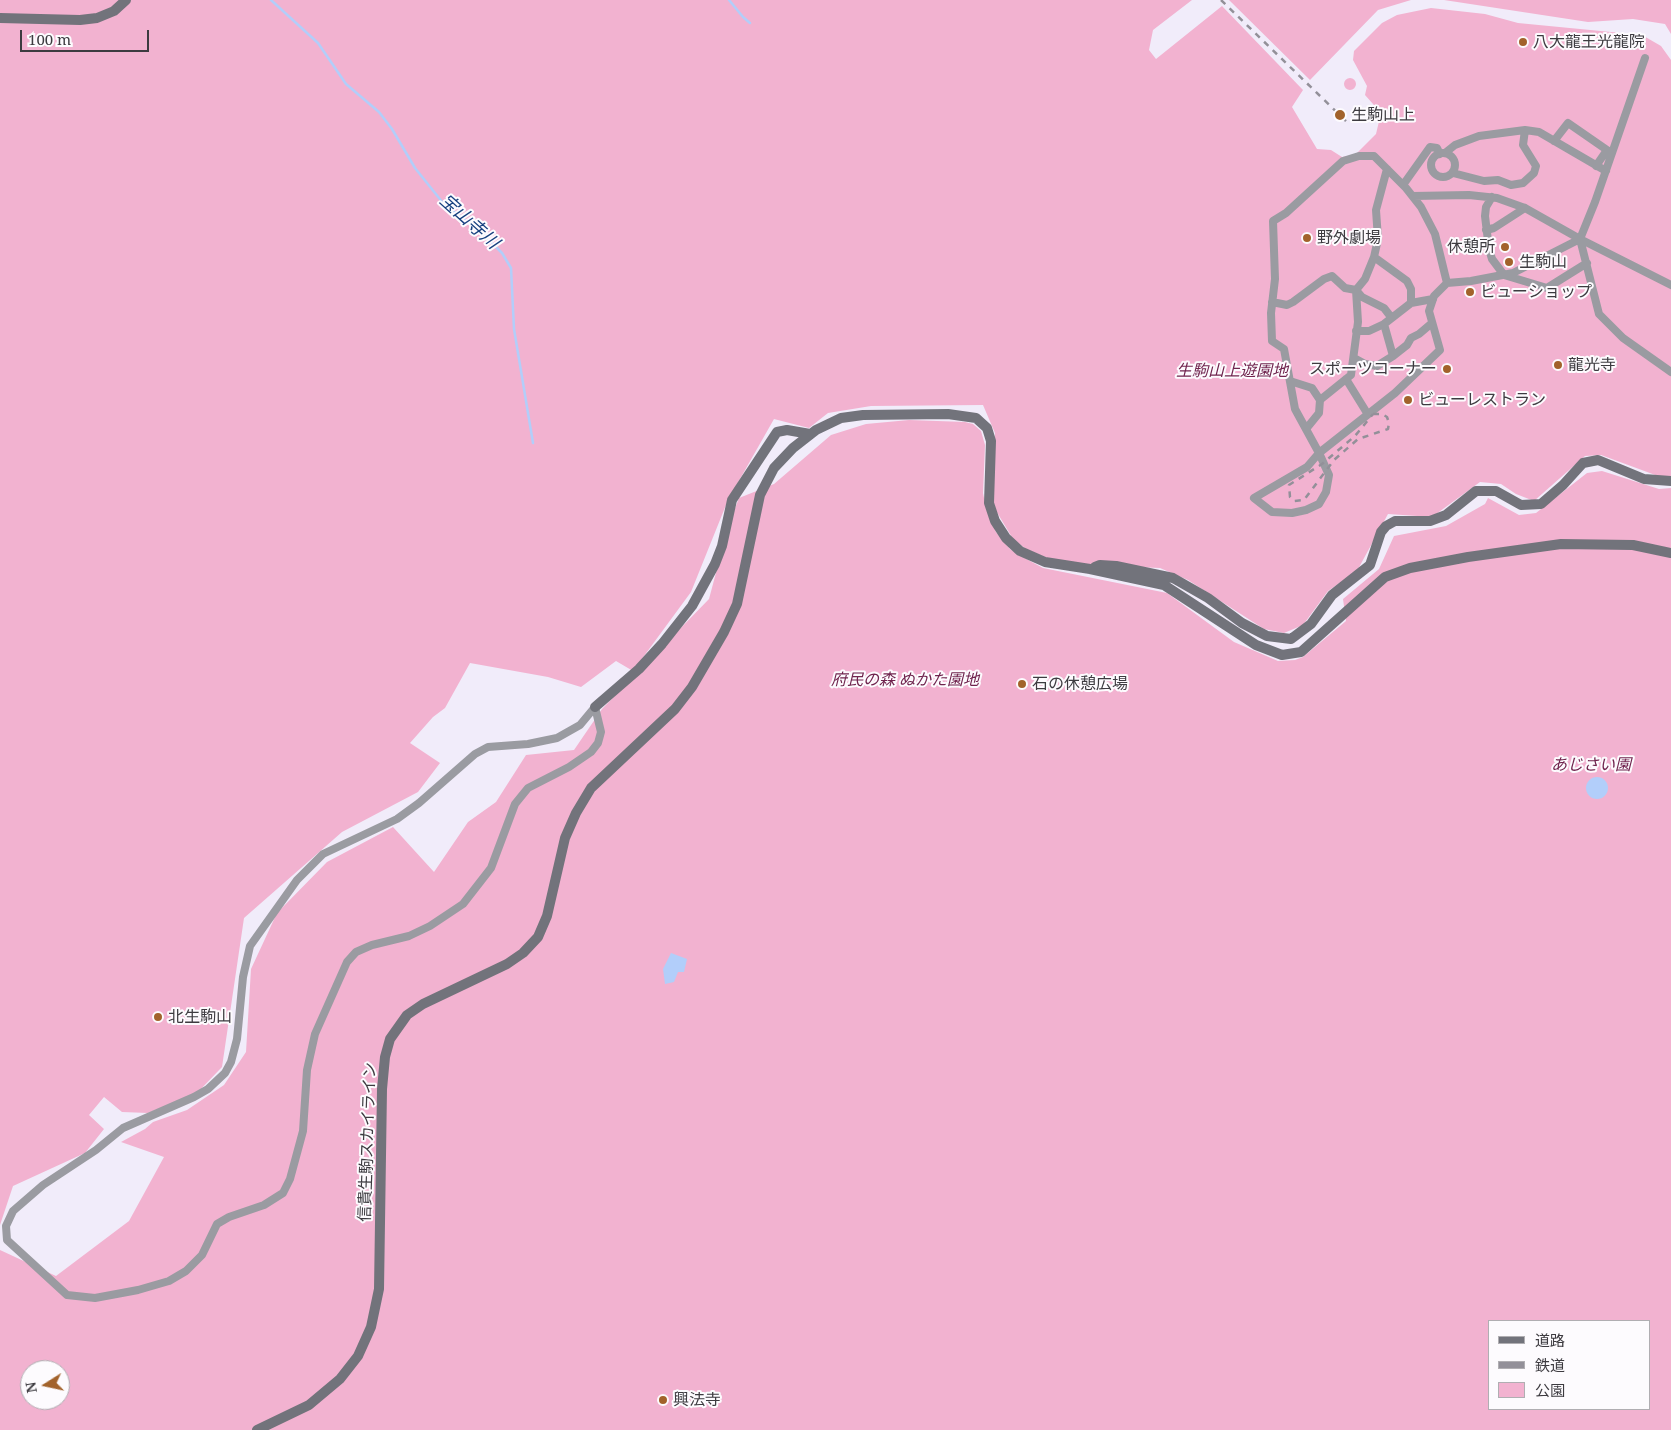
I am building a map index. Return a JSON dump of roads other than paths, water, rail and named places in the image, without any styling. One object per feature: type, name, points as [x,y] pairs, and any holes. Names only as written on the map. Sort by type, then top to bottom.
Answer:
[{"type":"street","points":[[0,18],[80,20],[97,18],[114,11],[126,0]]},
{"type":"street","points":[[1645,58],[1580,239],[1599,314],[1623,338],[1671,372]]},
{"type":"street","points":[[1554,141],[1568,123],[1607,150],[1596,166]]},
{"type":"street","points":[[1525,130],[1524,145],[1536,166],[1534,173],[1523,183],[1511,185],[1498,180],[1484,181],[1453,173],[1446,177],[1434,173],[1432,162],[1455,145],[1479,136],[1525,130],[1540,132],[1606,171]]},
{"type":"street","points":[[1403,185],[1430,146],[1437,148],[1442,154],[1451,156],[1455,162],[1453,173]]},
{"type":"street","points":[[1447,283],[1435,234],[1421,207],[1403,185],[1374,156],[1359,156],[1343,161],[1286,213],[1273,221],[1275,278],[1272,302],[1272,341],[1284,349],[1295,409],[1319,453],[1330,475],[1326,492],[1319,504],[1299,512],[1272,512],[1254,498],[1307,467],[1319,453],[1367,413],[1395,393],[1440,350],[1429,311],[1433,299],[1447,283],[1471,281],[1530,266],[1580,239]]},
{"type":"street","points":[[1320,400],[1351,374],[1358,303],[1356,290],[1365,279],[1374,257],[1378,239],[1376,210],[1387,169]]},
{"type":"street","points":[[1413,196],[1469,195],[1492,197],[1526,208],[1580,239],[1671,285]]},
{"type":"street","points":[[1492,197],[1486,207],[1486,230],[1492,259],[1504,274],[1548,288],[1587,263]]},
{"type":"street","points":[[1486,230],[1494,228],[1526,208]]},
{"type":"street","points":[[1374,257],[1407,281],[1410,289],[1411,303]]},
{"type":"street","points":[[1272,302],[1287,304],[1293,302],[1324,279],[1332,276],[1345,288],[1356,290],[1362,296],[1384,308],[1391,317]]},
{"type":"street","points":[[1356,331],[1369,331],[1384,324],[1411,303],[1433,299]]},
{"type":"street","points":[[1354,358],[1365,364],[1377,366],[1393,356],[1407,345],[1411,338],[1420,334],[1432,323]]},
{"type":"street","points":[[1384,324],[1393,356]]},
{"type":"street","points":[[1346,379],[1367,413]]},
{"type":"street","points":[[1290,381],[1312,388],[1320,400],[1319,413],[1306,429]]},
{"type":"street","name":"信貴生駒スカイライン","points":[[257,1430],[309,1405],[340,1379],[358,1356],[371,1326],[379,1289],[382,1090],[384,1057],[390,1039],[407,1015],[424,1004],[507,964],[522,953],[538,936],[548,916],[565,838],[576,813],[591,788],[675,709],[692,687],[738,604],[760,495],[774,468],[810,434],[841,418],[863,415],[948,414],[976,418],[982,422],[989,434],[990,504],[996,521],[1006,538],[1020,551],[1045,562],[1090,569],[1170,587],[1218,622],[1248,640],[1282,655],[1301,652],[1385,577],[1410,568],[1468,557],[1562,544],[1633,544],[1671,553]]},
{"type":"street","points":[[595,707],[601,732],[598,743],[584,757],[528,788],[515,804],[491,868],[463,904],[430,926],[409,936],[372,945],[356,952],[348,962],[315,1034],[307,1070],[303,1131],[290,1179],[283,1193],[264,1205],[229,1217],[217,1224],[202,1255],[194,1265],[170,1281],[138,1290],[95,1298],[68,1295],[7,1240],[6,1226],[13,1211],[43,1185],[96,1150],[123,1128],[194,1097],[208,1089],[225,1073],[231,1062],[237,1039],[243,977],[250,946],[297,880],[323,854],[397,819],[419,804],[475,754],[488,747],[528,744],[557,738],[580,725],[595,707],[634,674],[662,644],[692,606],[715,564],[722,546],[732,500],[777,432],[786,430],[810,434]]},
{"type":"street","points":[[1090,569],[1100,565],[1116,566],[1173,578],[1208,598],[1242,623],[1268,636],[1291,639],[1311,624],[1332,595],[1370,565],[1381,532],[1395,520],[1430,521],[1446,516],[1476,492],[1496,491],[1521,506],[1541,504],[1563,485],[1583,463],[1598,460],[1644,479],[1671,481]]},
{"type":"water","points":[[1597,777],[1605,780],[1608,788],[1605,796],[1597,799],[1589,796],[1586,788],[1589,780]]},
{"type":"water","points":[[671,953],[687,959],[684,972],[678,972],[674,982],[665,984],[663,969]]},
{"type":"waterway","name":"宝山寺川","points":[[271,0],[318,43],[346,84],[379,112],[392,129],[415,168],[443,203],[485,236],[502,253],[511,268],[514,329],[533,443]]},
{"type":"waterway","name":"宝山寺川","points":[[729,0],[750,23]]},
{"type":"railway","points":[[1221,0],[1349,124]]},
{"type":"railway","points":[[1373,414],[1382,414],[1387,417],[1388,429],[1358,439],[1334,460],[1304,500],[1294,501],[1290,497],[1289,485],[1322,464],[1355,436],[1373,414]]},
{"type":"place","name":"八大龍王光龍院","points":[[1523,42]]},
{"type":"place","name":"生駒山上","points":[[1340,115]]},
{"type":"place","name":"野外劇場","points":[[1307,238]]},
{"type":"place","name":"休憩所","points":[[1505,247]]},
{"type":"place","name":"生駒山","points":[[1509,262]]},
{"type":"place","name":"ビューショップ","points":[[1470,292]]},
{"type":"place","name":"龍光寺","points":[[1558,365]]},
{"type":"place","name":"スポーツコーナー","points":[[1447,369]]},
{"type":"place","name":"ビューレストラン","points":[[1408,400]]},
{"type":"place","name":"石の休憩広場","points":[[1022,684]]},
{"type":"place","name":"北生駒山","points":[[158,1017]]},
{"type":"place","name":"興法寺","points":[[663,1400]]},
{"type":"park label","name":"生駒山上遊園地","points":[[1232,371]]},
{"type":"park label","name":"府民の森 ぬかた園地","points":[[905,680]]},
{"type":"park label","name":"あじさい園","points":[[1591,765]]}]
